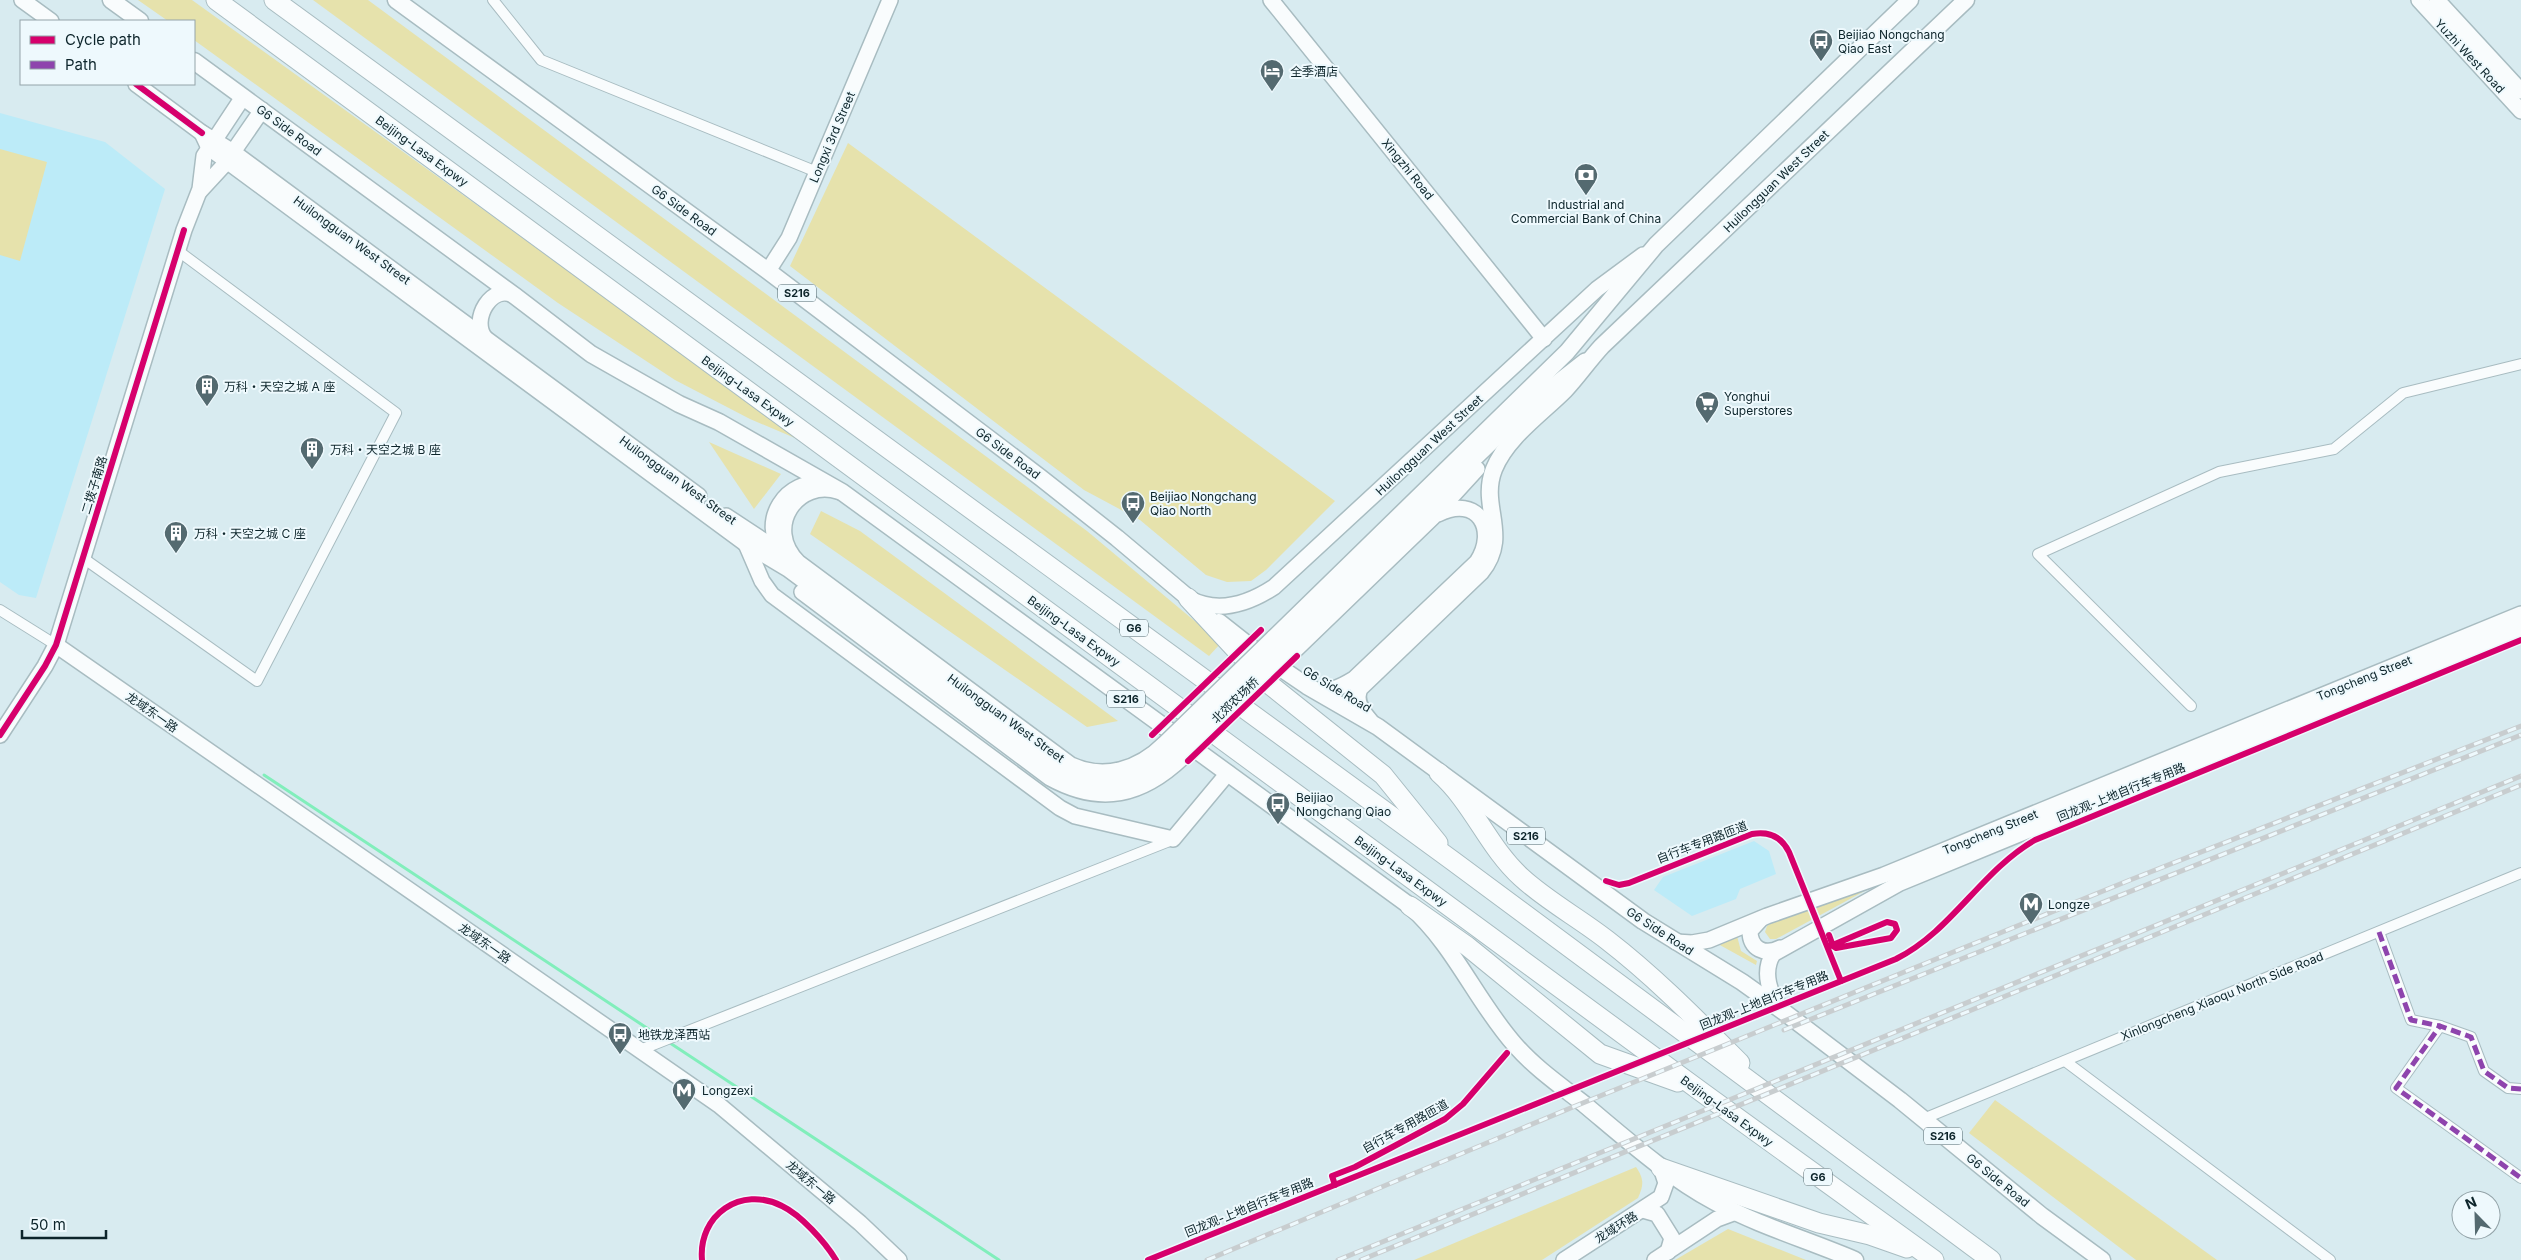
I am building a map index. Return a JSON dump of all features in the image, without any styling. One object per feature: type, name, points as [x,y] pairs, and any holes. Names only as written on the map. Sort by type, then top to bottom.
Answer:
[{"type":"highway","name":"Beijing-Lasa Expwy","points":[[216,0],[1703,1093],[1931,1258]]},
{"type":"highway","name":"G6","points":[[274,0],[1453,861],[1991,1260]]},
{"type":"highway","points":[[1188,598],[1264,680],[1383,775],[1453,861]]},
{"type":"highway","points":[[1440,773],[1460,795],[1500,853],[1522,878],[1606,939],[1660,982],[1785,1109]]},
{"type":"highway","points":[[1410,906],[1467,946],[1600,1054],[1703,1093]]},
{"type":"highway","points":[[1661,1168],[1819,1223],[1870,1234],[1931,1258]]},
{"type":"main road","points":[[22,0],[50,20]]},
{"type":"main road","points":[[111,0],[137,20]]},
{"type":"main road","name":"G6 Side Road","points":[[396,0],[768,271],[1047,483],[1256,652],[1307,686],[1378,727],[1606,895],[1676,942],[1742,982],[1784,1012],[1923,1118],[2042,1216],[2102,1260]]},
{"type":"main road","name":"Longxi 3rd Street","points":[[768,271],[785,247],[890,0]]},
{"type":"main road","name":"Xingzhi Road","points":[[1271,0],[1544,339]]},
{"type":"main road","name":"Huilongguan West Street","points":[[1282,646],[1567,352],[1656,245],[1910,0]]},
{"type":"main road","name":"Huilongguan West Street","points":[[1282,646],[1433,517],[1513,430],[1966,0]]},
{"type":"main road","name":"Yuzhi West Road","points":[[2419,0],[2516,89]]},
{"type":"main road","name":"Yuzhi West Road","points":[[2437,0],[2516,89],[2521,111]]},
{"type":"main road","name":"G6 Side Road","points":[[195,62],[515,296],[590,354],[679,404],[726,426],[842,492],[1410,906],[1434,930],[1452,952],[1515,1046],[1661,1168],[1691,1188],[1736,1212],[1776,1230],[1855,1260]]},
{"type":"main road","name":"Huilongguan West Street","points":[[137,85],[208,140],[486,339],[733,521],[784,553],[1070,765],[1092,772],[1114,772],[1174,750]]},
{"type":"main road","points":[[198,195],[202,184],[203,159],[208,140],[243,97]]},
{"type":"main road","points":[[198,195],[230,156],[262,110]]},
{"type":"main road","name":"Huilongguan West Street","points":[[230,156],[746,544],[788,569],[1068,776],[1097,784],[1117,783],[1148,771],[1174,750]]},
{"type":"main road","name":"二拨子南路","points":[[0,734],[45,666],[56,645],[177,250],[198,195]]},
{"type":"main road","name":"Huilongguan West Street","points":[[1188,598],[1206,606],[1221,608],[1252,599],[1274,587],[1597,289],[1656,245]]},
{"type":"main road","points":[[486,339],[480,331],[478,321],[488,302],[501,293],[509,293],[515,296]]},
{"type":"main road","points":[[1378,727],[1362,711],[1358,700],[1358,690],[1486,565],[1495,546],[1491,489],[1494,471],[1499,460],[1513,441],[1566,388],[1602,346]]},
{"type":"main road","name":"Huilongguan West Street","points":[[1282,646],[1534,401],[1584,362]]},
{"type":"main road","points":[[784,553],[778,545],[773,528],[775,512],[784,498],[796,489],[812,484],[825,485],[842,492]]},
{"type":"main road","points":[[798,564],[790,554],[783,538],[783,523],[789,508],[813,492],[831,489],[842,492]]},
{"type":"main road","points":[[1307,686],[1326,691],[1354,680],[1477,562],[1484,549],[1485,534],[1481,521],[1474,512],[1457,507],[1433,517]]},
{"type":"main road","points":[[746,544],[762,581],[772,595],[1060,808],[1075,816],[1173,839],[1228,773]]},
{"type":"main road","name":"Tongcheng Street","points":[[1676,942],[1692,943],[1709,940],[1767,916],[1884,875],[2521,614]]},
{"type":"main road","name":"Tongcheng Street","points":[[1780,948],[1900,883],[2521,628]]},
{"type":"main road","name":"龙域东一路","points":[[56,645],[719,1105],[860,1224],[899,1260]]},
{"type":"main road","name":"北郊农场桥","points":[[1174,750],[1282,646]]},
{"type":"main road","name":"北郊农场桥","points":[[1174,750],[1282,646]]},
{"type":"main road","points":[[1767,916],[1753,926],[1750,938],[1756,948],[1762,951],[1768,952],[1780,948]]},
{"type":"main road","points":[[1780,948],[1773,954],[1769,962],[1768,977],[1776,1002],[1784,1012]]},
{"type":"main road","name":"龙域环路","points":[[1564,1260],[1656,1202],[1665,1192],[1666,1178],[1661,1168]]},
{"type":"main road","points":[[1642,1210],[1657,1214],[1672,1238],[1661,1256]]},
{"type":"main road","points":[[1661,1256],[1717,1219],[1736,1212]]},
{"type":"street","points":[[493,0],[541,60],[817,172]]},
{"type":"street","points":[[83,558],[257,682],[396,413],[177,250]]},
{"type":"street","points":[[2191,706],[2038,554],[2219,472],[2334,449],[2403,393],[2521,364]]},
{"type":"street","points":[[0,610],[56,645]]},
{"type":"street","points":[[640,1050],[1173,839]]},
{"type":"street","name":"Xinlongcheng Xiaoqu North Side Road","points":[[1923,1118],[2521,873]]},
{"type":"street","points":[[2379,932],[2411,1020],[2440,1026],[2471,1037],[2484,1071],[2508,1088],[2521,1089]]},
{"type":"street","points":[[2440,1026],[2396,1088],[2521,1178]]},
{"type":"street","points":[[2065,1060],[2330,1260]]},
{"type":"shaded area","points":[[138,0],[192,0],[809,444],[750,419],[675,380],[558,303],[195,41],[195,20],[167,20]]},
{"type":"shaded area","points":[[313,0],[368,0],[1087,531],[1221,643],[1209,656]]},
{"type":"shaded area","points":[[0,113],[105,142],[165,189],[36,598],[19,595],[0,582]]},
{"type":"shaded area","points":[[848,143],[1335,501],[1266,570],[1251,581],[1227,582],[1206,575],[1140,520],[1084,490],[790,266]]},
{"type":"shaded area","points":[[0,149],[47,162],[20,261],[0,255]]},
{"type":"shaded area","points":[[709,442],[781,474],[754,509]]},
{"type":"shaded area","points":[[821,511],[860,531],[1118,721],[1087,727],[810,534]]},
{"type":"shaded area","points":[[1754,841],[1769,851],[1776,874],[1740,889],[1736,899],[1692,916],[1654,890],[1663,877]]},
{"type":"shaded area","points":[[1872,887],[1776,939],[1770,939],[1765,932],[1767,926],[1777,919],[1796,915]]},
{"type":"shaded area","points":[[1737,936],[1741,951],[1757,961],[1756,965],[1718,944]]},
{"type":"shaded area","points":[[1995,1100],[2217,1260],[2136,1260],[1969,1133]]},
{"type":"shaded area","points":[[1636,1167],[1641,1175],[1642,1182],[1638,1198],[1542,1260],[1414,1260]]},
{"type":"shaded area","points":[[1728,1229],[1806,1260],[1675,1260]]},
{"type":"waterway","points":[[264,775],[662,1038]]},
{"type":"waterway","points":[[667,1041],[999,1260]]},
{"type":"railway","points":[[1207,1260],[1573,1107],[2130,880],[2521,726]]},
{"type":"railway","points":[[1784,1030],[2521,735]]},
{"type":"railway","points":[[1338,1260],[2521,776]]},
{"type":"railway","points":[[1361,1260],[2521,785]]},
{"type":"marked path","points":[[2379,932],[2411,1020],[2440,1026]]},
{"type":"marked path","points":[[2521,1089],[2508,1088],[2484,1071],[2471,1037],[2440,1026],[2396,1088],[2521,1178]]},
{"type":"cycle path","points":[[137,85],[202,133]]},
{"type":"cycle path","points":[[0,735],[45,666],[56,645],[184,230]]},
{"type":"cycle path","points":[[1152,735],[1261,630]]},
{"type":"cycle path","name":"回龙观-上地自行车专用路","points":[[1148,1260],[1896,959],[1934,933],[1998,868],[2035,840],[2521,640]]},
{"type":"cycle path","points":[[1188,761],[1297,656]]},
{"type":"cycle path","name":"自行车专用路匝道","points":[[1606,881],[1619,885],[1629,883],[1752,834],[1763,833],[1774,836],[1782,842],[1789,852],[1841,981]]},
{"type":"cycle path","points":[[1828,947],[1887,922],[1895,924],[1897,930],[1891,938],[1836,948],[1833,946],[1829,935]]},
{"type":"cycle path","name":"自行车专用路匝道","points":[[1335,1185],[1332,1176],[1355,1167],[1445,1119],[1463,1104],[1507,1053]]},
{"type":"cycle path","points":[[702,1260],[703,1244],[707,1230],[715,1218],[725,1208],[738,1202],[752,1199],[767,1200],[789,1210],[812,1230],[826,1245],[836,1260]]},
{"type":"place","name":"Beijiao Nongchang Qiao East","points":[[1821,62]]},
{"type":"place","name":"全季酒店","points":[[1272,92]]},
{"type":"place","name":"Industrial and Commercial Bank of China","points":[[1586,196]]},
{"type":"place","name":"万科・天空之城 A 座","points":[[207,407]]},
{"type":"place","name":"Yonghui Superstores","points":[[1707,424]]},
{"type":"place","name":"万科・天空之城 B 座","points":[[312,470]]},
{"type":"place","name":"Beijiao Nongchang Qiao North","points":[[1133,524]]},
{"type":"place","name":"万科・天空之城 C 座","points":[[176,554]]},
{"type":"place","name":"Beijiao Nongchang Qiao","points":[[1278,825]]},
{"type":"place","name":"Longze","points":[[2031,925]]},
{"type":"place","name":"地铁龙泽西站","points":[[620,1055]]},
{"type":"place","name":"Longzexi","points":[[684,1111]]}]
